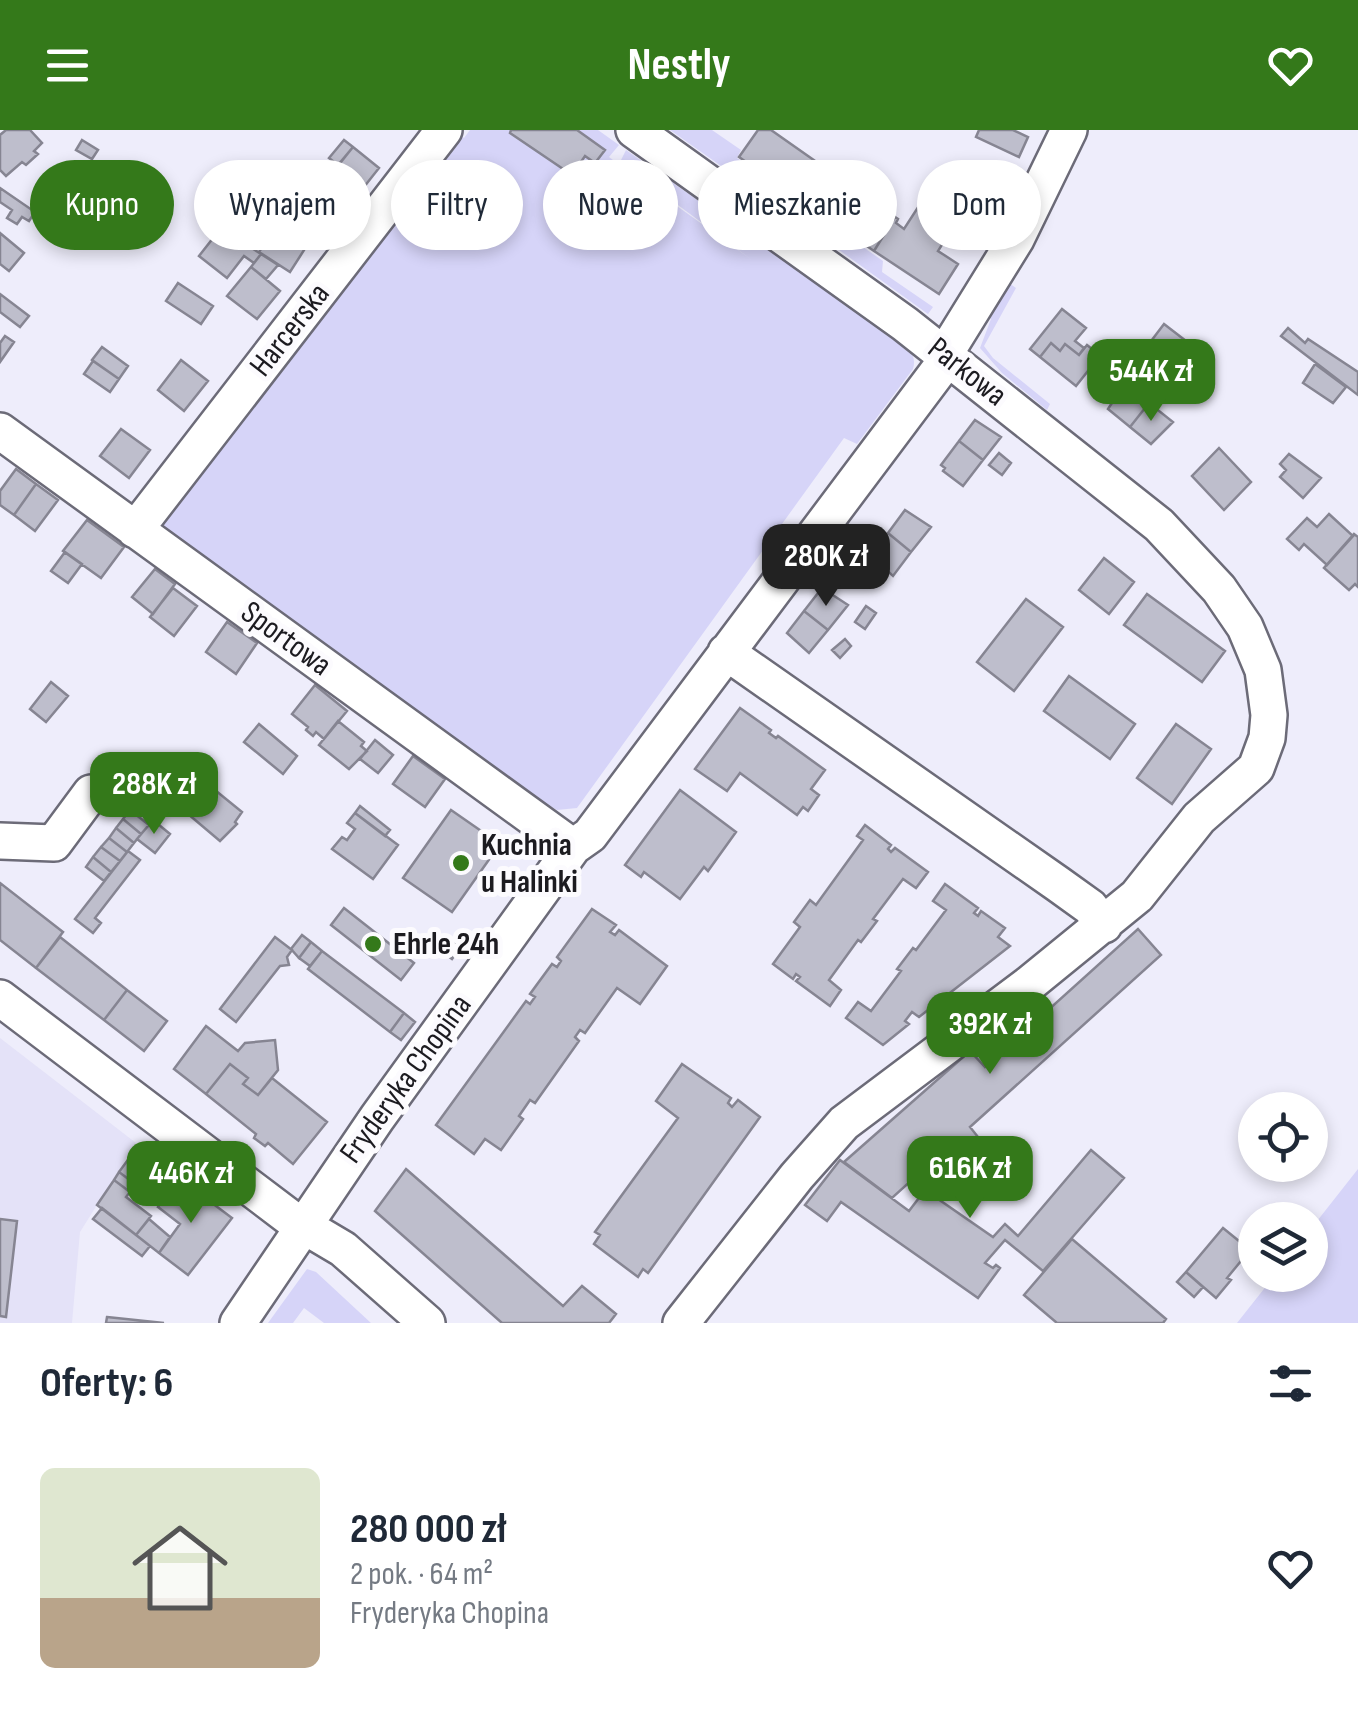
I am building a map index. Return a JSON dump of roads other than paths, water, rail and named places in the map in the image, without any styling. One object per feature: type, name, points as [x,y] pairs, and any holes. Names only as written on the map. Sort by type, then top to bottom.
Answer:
[{"type":"street","name":"Harcerska","points":[[135,530],[444,130]]},
{"type":"street","name":"Parkowa","points":[[634,130],[946,355],[1159,524],[1219,588],[1245,627],[1263,670],[1269,715],[1256,768],[1199,818],[1137,896],[1104,925]]},
{"type":"street","name":"Fryderyka Chopina","points":[[238,1323],[302,1225],[573,847],[590,835],[942,366],[1008,254],[1069,130]]},
{"type":"street","name":"Sportowa","points":[[0,431],[573,847]]},
{"type":"street","points":[[681,1323],[844,1123],[1104,925],[1090,907],[726,652]]},
{"type":"street","points":[[0,841],[54,842],[92,793]]},
{"type":"street","points":[[0,998],[302,1225],[343,1249],[426,1323]]},
{"type":"place","name":"Kuchnia u Halinki","points":[[461,863]]},
{"type":"place","name":"Ehrle 24h","points":[[373,944]]}]
